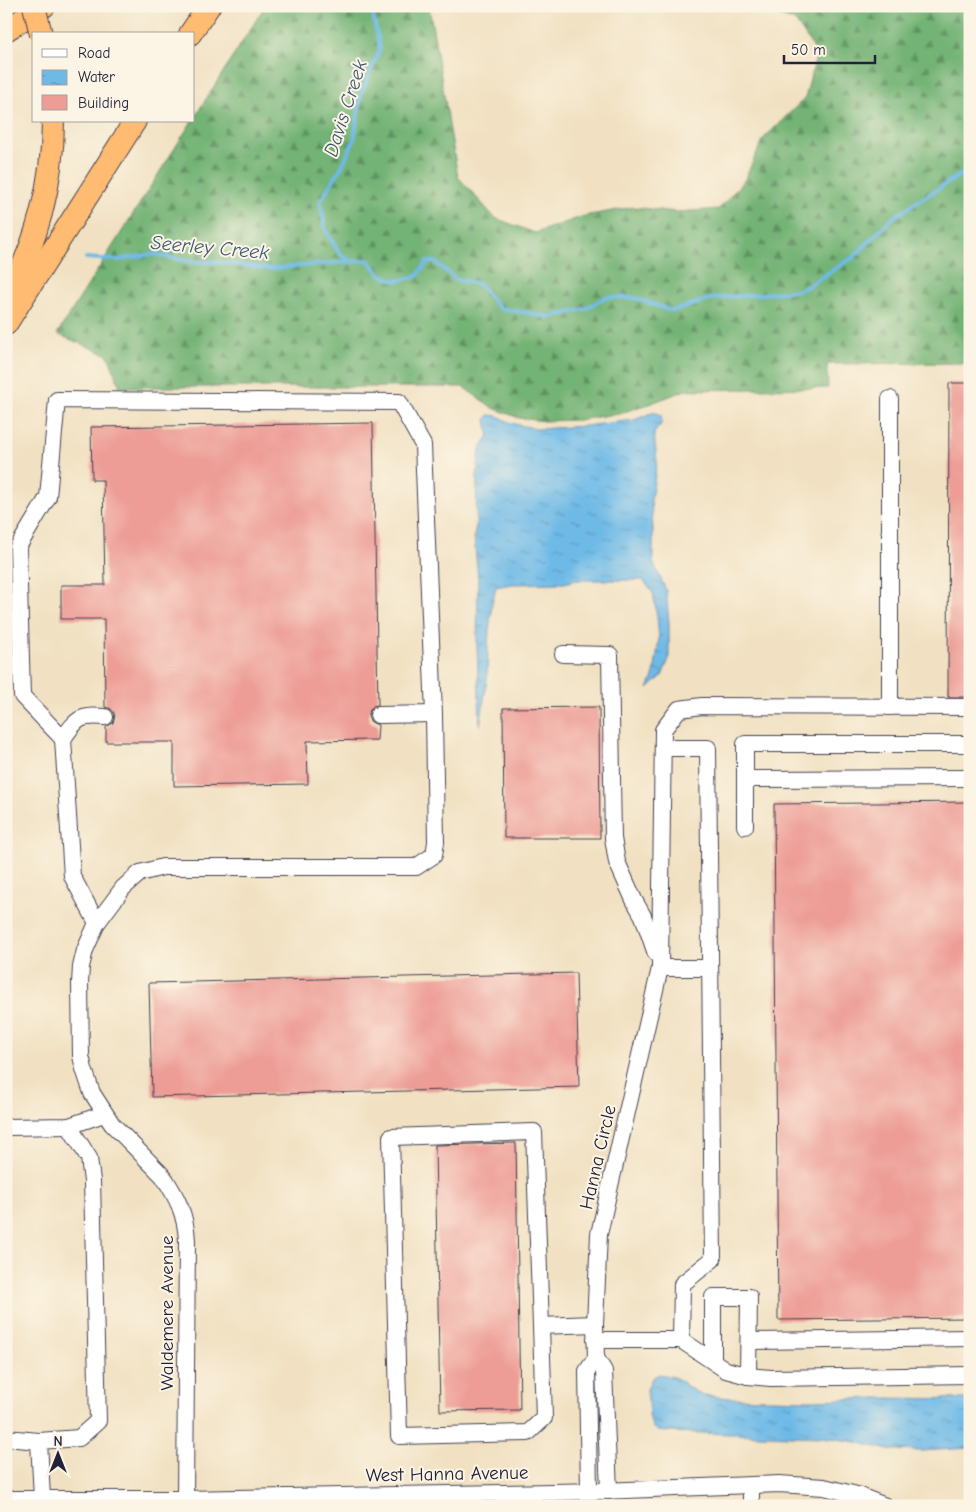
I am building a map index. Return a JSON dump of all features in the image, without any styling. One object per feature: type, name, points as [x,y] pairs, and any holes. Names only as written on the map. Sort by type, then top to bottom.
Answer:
[{"type":"highway","points":[[34,6],[40,32]]},
{"type":"highway","points":[[6,30],[44,6]]},
{"type":"highway","points":[[191,32],[209,6]]},
{"type":"highway","points":[[6,299],[22,268],[38,226],[49,173],[53,122]]},
{"type":"highway","points":[[6,324],[133,122]]},
{"type":"street","points":[[890,399],[890,707],[970,707]]},
{"type":"street","name":"Waldemere Avenue","points":[[63,739],[22,696],[18,547],[48,496],[56,400],[399,402],[423,444],[434,714],[436,842],[434,855],[416,867],[163,867],[140,872],[123,888],[97,924],[84,950],[81,966],[80,1035],[81,1056],[87,1080],[104,1114],[169,1184],[178,1200],[186,1226],[184,1499]]},
{"type":"street","points":[[563,654],[610,655],[613,838],[617,862],[643,916],[660,968],[709,968]]},
{"type":"street","name":"Hanna Circle","points":[[600,1495],[604,1371],[596,1358],[595,1332],[599,1234],[660,968],[663,730],[679,709],[702,706],[890,707]]},
{"type":"street","points":[[378,715],[434,714]]},
{"type":"street","points":[[97,924],[72,876],[63,739],[75,722],[88,716],[105,717]]},
{"type":"street","points":[[745,826],[744,744],[970,744]]},
{"type":"street","points":[[663,748],[708,748],[713,1259],[682,1284],[681,1340]]},
{"type":"street","points":[[745,779],[970,778]]},
{"type":"street","points":[[6,1127],[69,1126],[104,1114]]},
{"type":"street","points":[[6,1438],[39,1441],[79,1438],[98,1421],[92,1181],[89,1158],[69,1126]]},
{"type":"street","points":[[534,1132],[541,1326],[544,1418],[528,1433],[399,1436],[391,1137],[534,1132]]},
{"type":"street","points":[[713,1361],[713,1297],[749,1297],[748,1376]]},
{"type":"street","points":[[541,1326],[681,1340],[726,1370],[748,1376],[772,1378],[970,1376]]},
{"type":"street","points":[[749,1341],[970,1338]]},
{"type":"street","points":[[39,1441],[42,1498]]},
{"type":"street","name":"West Hanna Avenue","points":[[6,1500],[42,1498],[184,1499],[600,1495],[779,1484],[824,1488],[857,1495],[886,1506]]},
{"type":"street","points":[[751,1486],[751,1506]]},
{"type":"green space","points":[[265,6],[429,6],[458,177],[495,218],[535,233],[584,216],[634,207],[676,212],[719,209],[745,179],[763,139],[805,98],[817,53],[795,21],[751,6],[970,6],[970,363],[827,364],[828,388],[686,390],[621,413],[579,420],[544,421],[519,418],[493,408],[463,387],[120,387],[108,355],[57,334],[191,122],[195,122],[195,116]]},
{"type":"water","points":[[654,412],[661,415],[662,423],[654,433],[657,462],[651,500],[653,562],[666,590],[669,624],[669,659],[662,676],[648,689],[654,674],[659,639],[653,593],[643,580],[578,580],[564,583],[512,584],[496,587],[492,603],[487,679],[480,726],[477,646],[478,578],[474,536],[480,448],[489,436],[486,419],[489,415],[498,416],[511,423],[538,429],[634,420]]},
{"type":"water","points":[[659,1374],[675,1377],[694,1391],[704,1395],[730,1398],[810,1400],[877,1398],[970,1399],[970,1448],[922,1451],[890,1450],[823,1437],[658,1431],[652,1427],[647,1389],[652,1378]]},
{"type":"building","points":[[949,383],[970,383],[970,697],[948,697]]},
{"type":"building","points":[[373,423],[378,705],[373,706],[368,716],[370,721],[378,725],[377,740],[307,741],[308,784],[174,786],[174,742],[106,742],[106,727],[113,723],[115,717],[111,709],[105,707],[104,619],[61,619],[61,585],[105,585],[103,480],[92,480],[91,427]]},
{"type":"building","points":[[599,707],[600,838],[504,838],[503,708]]},
{"type":"building","points":[[970,802],[970,1318],[778,1320],[774,804]]},
{"type":"building","points":[[576,973],[579,1087],[152,1097],[149,983]]},
{"type":"building","points":[[516,1143],[520,1410],[440,1411],[435,1145]]},
{"type":"waterway","name":"Davis Creek","points":[[352,262],[340,254],[326,231],[320,202],[342,166],[354,140],[361,94],[380,49],[371,6]]},
{"type":"waterway","name":"Seerley Creek","points":[[86,258],[117,260],[153,254],[192,262],[217,262],[269,269],[368,260],[381,275],[396,281],[417,276],[427,262],[435,262],[457,280],[479,284],[499,308],[549,317],[585,309],[606,297],[635,298],[672,311],[714,298],[801,290],[854,257],[892,218],[960,175],[970,171]]}]
